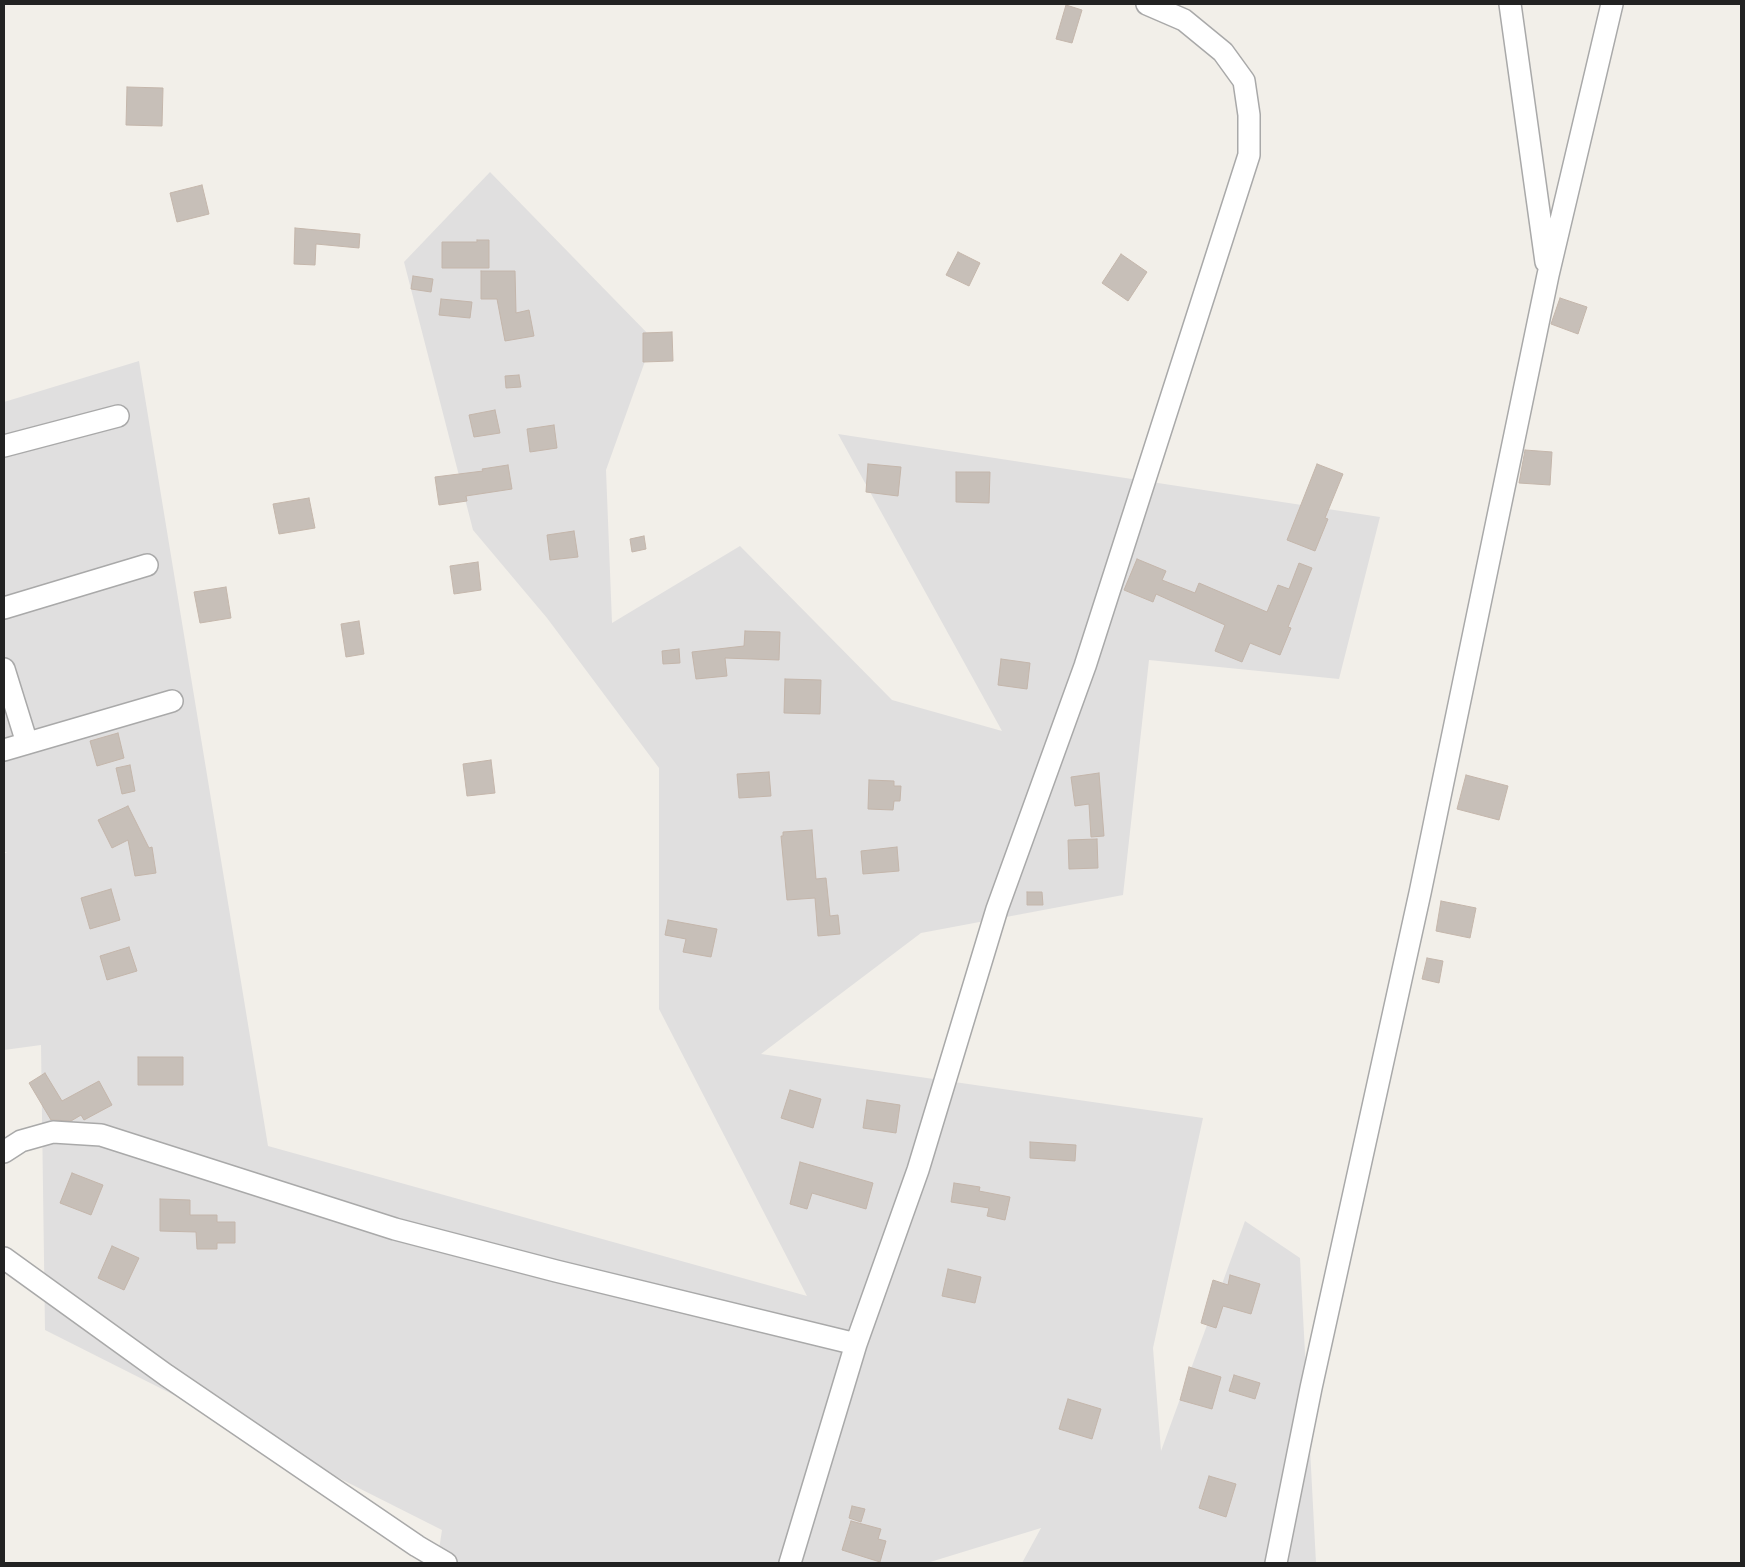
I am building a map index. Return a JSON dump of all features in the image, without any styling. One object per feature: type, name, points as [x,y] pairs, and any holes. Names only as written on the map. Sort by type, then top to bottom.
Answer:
[{"type":"street","points":[[790,1563],[856,1344],[918,1170],[997,909],[1085,666],[1249,155],[1250,115],[1244,81],[1223,52],[1184,20],[1147,4]]},
{"type":"street","points":[[1510,4],[1548,275]]},
{"type":"street","points":[[1276,1563],[1311,1388],[1420,893],[1548,275],[1612,4]]},
{"type":"street","points":[[4,446],[118,416]]},
{"type":"street","points":[[4,608],[147,565]]},
{"type":"street","points":[[4,669],[27,744]]},
{"type":"street","points":[[4,750],[172,701]]},
{"type":"street","points":[[4,1152],[21,1141],[53,1132],[101,1135],[396,1229],[556,1271],[856,1344]]},
{"type":"street","points":[[4,1258],[190,1392],[417,1546],[446,1563]]},
{"type":"shaded area","points":[[490,172],[653,339],[606,470],[612,623],[740,546],[892,700],[1002,731],[838,434],[1380,517],[1339,679],[1149,660],[1123,895],[921,933],[761,1054],[1203,1118],[1153,1348],[1161,1451],[1245,1221],[1300,1258],[1316,1563],[1022,1563],[1041,1528],[927,1563],[437,1563],[442,1530],[45,1330],[41,1045],[4,1050],[4,854],[7,852],[4,852],[4,402],[139,361],[268,1146],[807,1296],[659,1009],[659,768],[547,618],[473,530],[404,262]]},
{"type":"building","points":[[1066,5],[1082,10],[1072,43],[1056,39]]},
{"type":"building","points":[[127,87],[163,88],[162,126],[126,125]]},
{"type":"building","points":[[202,185],[209,214],[177,222],[170,193]]},
{"type":"building","points":[[295,228],[360,234],[359,248],[316,244],[315,265],[294,264]]},
{"type":"building","points":[[477,240],[489,240],[489,268],[442,268],[442,242],[477,242]]},
{"type":"building","points":[[958,252],[980,263],[969,286],[946,275]]},
{"type":"building","points":[[1121,254],[1147,272],[1128,301],[1102,283]]},
{"type":"building","points":[[481,271],[515,271],[516,313],[529,310],[534,336],[505,341],[497,299],[481,299]]},
{"type":"building","points":[[413,276],[433,279],[431,292],[411,289]]},
{"type":"building","points":[[1560,298],[1587,307],[1578,334],[1551,324]]},
{"type":"building","points":[[441,299],[472,302],[470,318],[439,315]]},
{"type":"building","points":[[672,332],[673,361],[643,362],[643,333]]},
{"type":"building","points":[[519,375],[521,387],[506,388],[505,376]]},
{"type":"building","points":[[495,410],[500,433],[474,437],[469,415]]},
{"type":"building","points":[[554,425],[557,448],[530,452],[527,429]]},
{"type":"building","points":[[1525,450],[1552,452],[1550,485],[1519,483]]},
{"type":"building","points":[[868,464],[901,467],[898,496],[866,492]]},
{"type":"building","points":[[1317,464],[1343,474],[1325,518],[1328,519],[1315,551],[1287,540]]},
{"type":"building","points":[[508,465],[512,489],[466,496],[467,501],[439,505],[435,477],[483,471],[482,469]]},
{"type":"building","points":[[956,472],[990,472],[989,503],[956,502]]},
{"type":"building","points":[[309,498],[315,528],[279,534],[273,504]]},
{"type":"building","points":[[574,531],[578,557],[550,560],[547,535]]},
{"type":"building","points":[[644,536],[646,549],[632,552],[630,539]]},
{"type":"building","points":[[1137,559],[1166,571],[1162,580],[1195,593],[1199,583],[1267,612],[1278,585],[1289,589],[1299,563],[1312,568],[1288,627],[1291,628],[1280,655],[1250,643],[1242,662],[1215,651],[1225,625],[1156,594],[1153,602],[1124,590]]},
{"type":"building","points":[[478,562],[481,590],[454,594],[450,566]]},
{"type":"building","points":[[226,587],[231,618],[200,623],[194,592]]},
{"type":"building","points":[[359,621],[364,654],[346,657],[341,624]]},
{"type":"building","points":[[745,631],[780,632],[779,660],[725,658],[727,676],[696,679],[692,652],[744,646]]},
{"type":"building","points":[[679,649],[680,663],[663,664],[662,651]]},
{"type":"building","points":[[1001,659],[1030,663],[1027,689],[998,685]]},
{"type":"building","points":[[785,679],[821,680],[820,714],[784,713]]},
{"type":"building","points":[[118,733],[124,758],[97,766],[90,741]]},
{"type":"building","points":[[491,760],[495,793],[467,796],[463,764]]},
{"type":"building","points":[[130,765],[135,791],[122,794],[116,768]]},
{"type":"building","points":[[769,772],[771,796],[739,798],[737,774]]},
{"type":"building","points":[[1099,773],[1104,836],[1091,837],[1089,804],[1075,806],[1071,777]]},
{"type":"building","points":[[1466,775],[1508,786],[1499,820],[1457,809]]},
{"type":"building","points":[[869,780],[894,781],[894,786],[901,786],[900,801],[894,801],[893,810],[868,809]]},
{"type":"building","points":[[128,806],[149,848],[152,847],[156,873],[135,876],[128,840],[112,848],[98,820]]},
{"type":"building","points":[[812,830],[816,879],[826,878],[830,916],[838,915],[840,934],[818,936],[815,898],[787,900],[781,836],[783,836],[783,832]]},
{"type":"building","points":[[1097,839],[1098,868],[1069,869],[1068,840]]},
{"type":"building","points":[[897,847],[899,871],[863,874],[861,851]]},
{"type":"building","points":[[111,889],[120,920],[90,929],[81,898]]},
{"type":"building","points":[[1027,892],[1042,892],[1043,905],[1027,905]]},
{"type":"building","points":[[1441,901],[1476,908],[1470,938],[1436,931]]},
{"type":"building","points":[[668,920],[717,929],[711,957],[683,952],[686,939],[665,935]]},
{"type":"building","points":[[129,947],[137,971],[107,980],[100,956]]},
{"type":"building","points":[[1427,958],[1443,961],[1439,983],[1422,979]]},
{"type":"building","points":[[138,1057],[183,1057],[183,1085],[138,1085]]},
{"type":"building","points":[[45,1073],[62,1101],[99,1081],[112,1105],[84,1120],[81,1115],[71,1121],[51,1120],[29,1083]]},
{"type":"building","points":[[790,1090],[821,1099],[813,1128],[781,1118]]},
{"type":"building","points":[[867,1100],[900,1105],[896,1133],[863,1128]]},
{"type":"building","points":[[1030,1142],[1076,1145],[1075,1161],[1030,1158]]},
{"type":"building","points":[[800,1162],[873,1183],[866,1209],[812,1193],[807,1209],[790,1204]]},
{"type":"building","points":[[72,1173],[103,1185],[91,1215],[60,1203]]},
{"type":"building","points":[[954,1183],[980,1187],[979,1191],[1010,1197],[1005,1220],[987,1216],[989,1208],[951,1202]]},
{"type":"building","points":[[160,1199],[190,1200],[190,1215],[217,1215],[217,1222],[235,1222],[235,1243],[217,1243],[217,1249],[197,1249],[196,1232],[160,1231]]},
{"type":"building","points":[[112,1246],[139,1258],[124,1290],[98,1278]]},
{"type":"building","points":[[948,1269],[981,1277],[975,1303],[942,1296]]},
{"type":"building","points":[[1230,1275],[1260,1284],[1251,1314],[1223,1306],[1216,1328],[1201,1323],[1213,1280],[1228,1285]]},
{"type":"building","points":[[1189,1367],[1221,1377],[1212,1409],[1180,1400]]},
{"type":"building","points":[[1234,1375],[1260,1383],[1255,1399],[1229,1391]]},
{"type":"building","points":[[1068,1399],[1101,1409],[1092,1439],[1059,1429]]},
{"type":"building","points":[[1209,1476],[1236,1484],[1226,1517],[1199,1508]]},
{"type":"building","points":[[852,1506],[865,1509],[861,1522],[849,1518]]},
{"type":"building","points":[[851,1521],[881,1529],[878,1539],[886,1541],[880,1562],[842,1550]]}]
